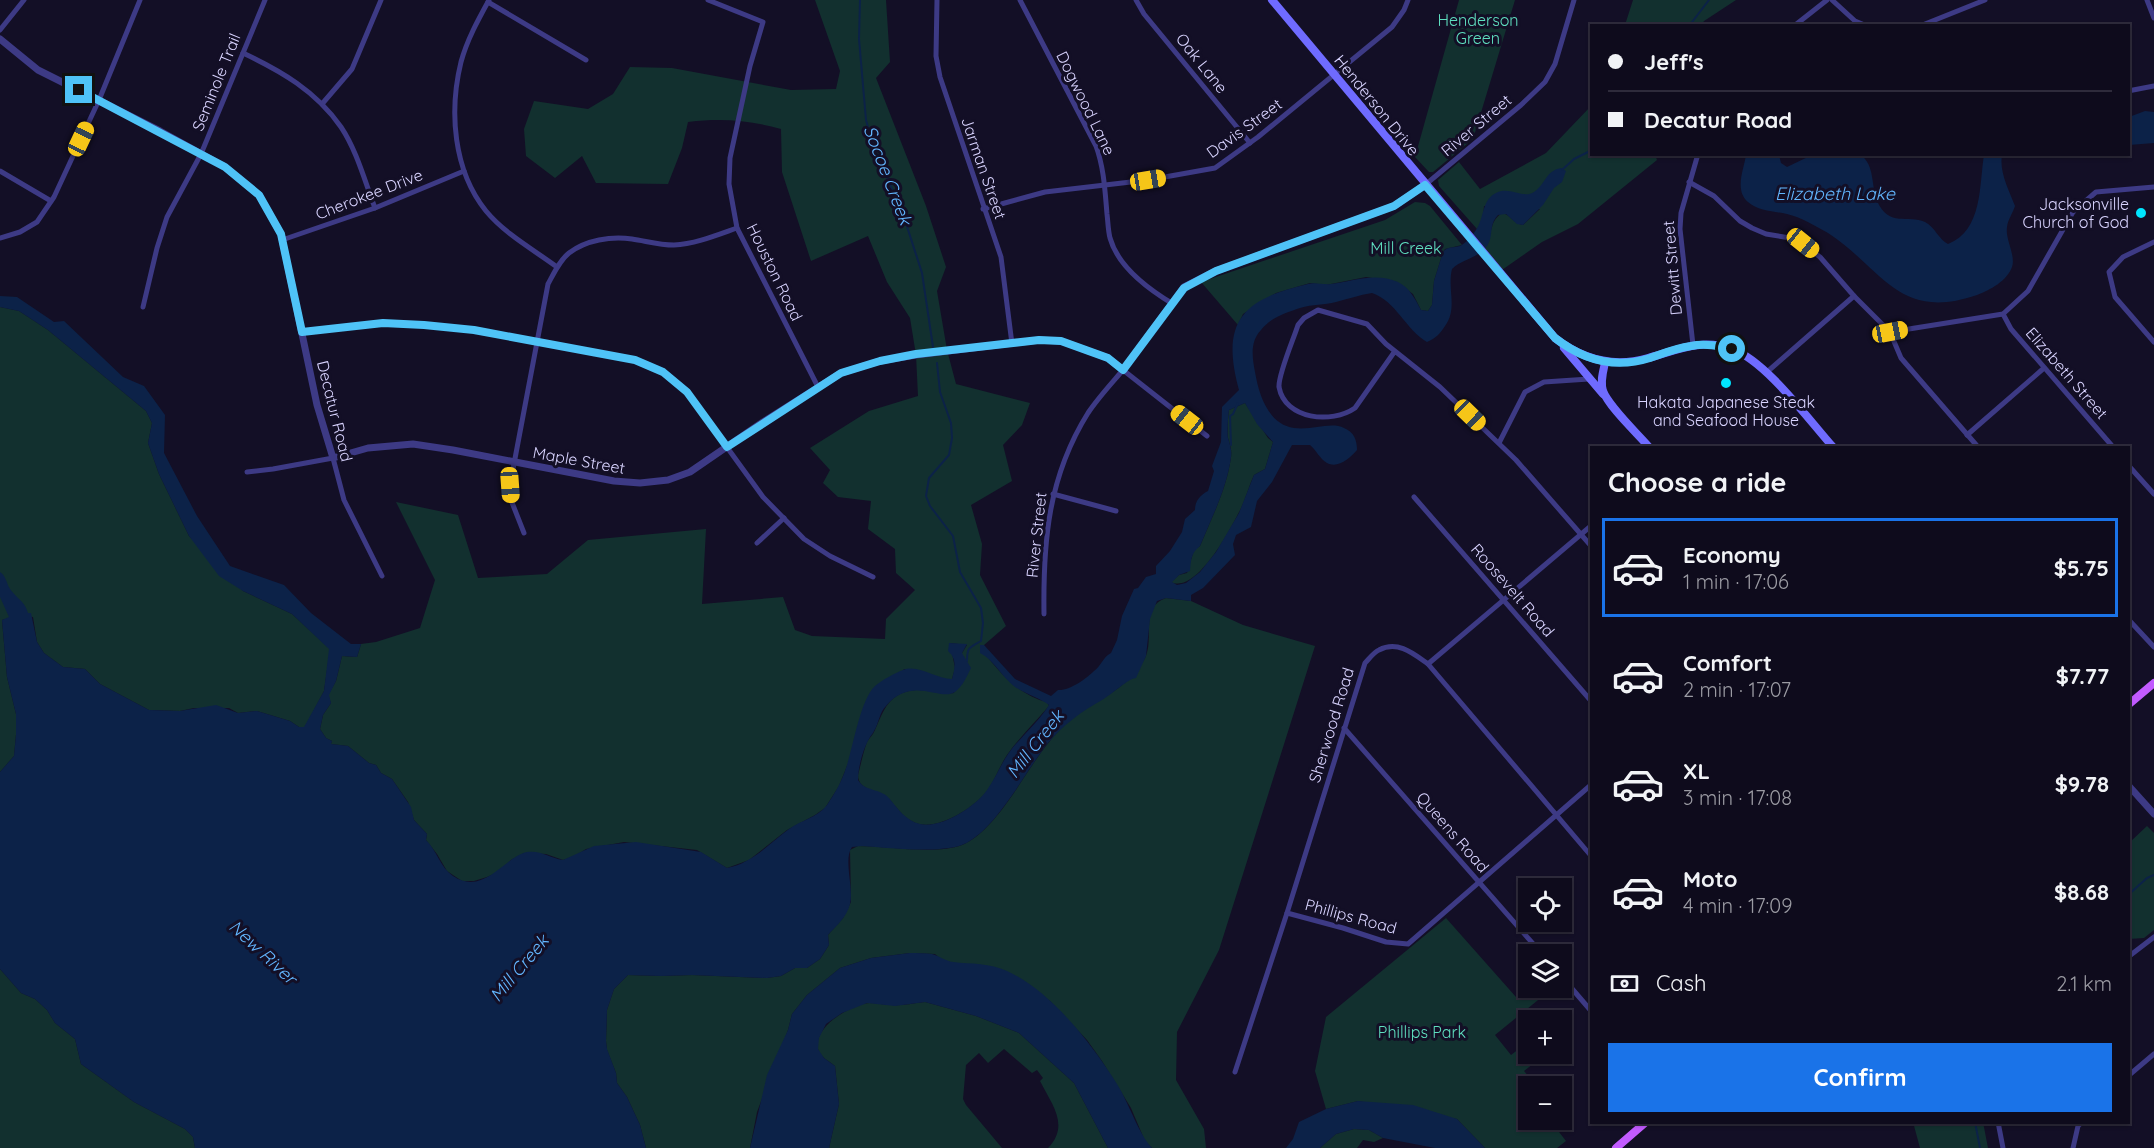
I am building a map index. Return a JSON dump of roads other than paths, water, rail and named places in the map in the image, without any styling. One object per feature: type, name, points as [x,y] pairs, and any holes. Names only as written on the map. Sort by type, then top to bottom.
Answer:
[{"type":"main road","name":"Henderson Drive","points":[[1272,0],[1425,185],[1648,446]]},
{"type":"main road","name":"Henderson Drive","points":[[1555,338],[1570,350],[1586,358],[1605,363],[1602,379],[1603,390],[1610,402]]},
{"type":"main road","points":[[1605,363],[1633,362],[1693,345],[1713,345],[1732,349],[1753,359],[1767,372],[1832,446]]},
{"type":"main road","points":[[2130,703],[2154,683]]},
{"type":"main road","points":[[1616,1148],[1644,1124]]},
{"type":"street","points":[[0,30],[24,0]]},
{"type":"street","points":[[0,238],[20,232],[38,222],[51,201],[99,100],[140,0]]},
{"type":"street","name":"Seminole Trail","points":[[143,307],[167,217],[201,154],[265,0]]},
{"type":"street","points":[[322,104],[352,69],[381,0]]},
{"type":"street","name":"Houston Road","points":[[708,0],[763,22],[750,66],[730,158],[729,184],[737,228],[818,387]]},
{"type":"street","name":"Jarman Street","points":[[937,0],[936,56],[940,77],[1001,257],[1012,344]]},
{"type":"street","name":"Dogwood Lane","points":[[1020,0],[1096,146],[1101,161],[1110,237],[1117,252],[1130,271],[1154,293],[1173,304]]},
{"type":"street","name":"Oak Lane","points":[[1136,0],[1144,14],[1250,143]]},
{"type":"street","name":"Davis Street","points":[[983,209],[1045,192],[1104,186],[1207,170],[1224,163],[1392,27],[1408,0]]},
{"type":"street","name":"River Street","points":[[1044,614],[1043,566],[1053,494],[1064,459],[1088,413],[1184,288],[1216,271],[1394,206],[1425,185],[1521,105],[1545,82],[1555,64],[1574,0]]},
{"type":"street","points":[[1797,24],[1827,0]]},
{"type":"street","points":[[1832,0],[1855,21],[1862,24]]},
{"type":"street","points":[[1925,24],[1985,0]]},
{"type":"street","points":[[2147,0],[2154,18]]},
{"type":"street","points":[[557,267],[506,230],[487,212],[477,198],[464,171],[459,153],[455,127],[455,94],[461,61],[489,1],[586,60]]},
{"type":"street","name":"Decatur Road","points":[[0,39],[38,70],[225,167],[259,195],[281,234],[317,405],[344,500],[382,576]]},
{"type":"street","points":[[243,53],[292,78],[322,104],[341,127],[375,208]]},
{"type":"street","points":[[2130,91],[2154,86]]},
{"type":"street","name":"Dewitt Street","points":[[1693,345],[1680,229],[1681,213],[1697,156]]},
{"type":"street","points":[[0,171],[51,201]]},
{"type":"street","name":"Cherokee Drive","points":[[282,240],[375,208],[464,171]]},
{"type":"street","points":[[1689,182],[1714,196],[1740,221],[1752,228],[1766,234],[1796,239],[1820,256],[1854,296],[1890,332],[1901,358],[1977,446]]},
{"type":"street","points":[[1890,332],[2003,314],[2028,291],[2073,212],[2096,192],[2154,187]]},
{"type":"street","points":[[524,533],[511,500],[510,485],[548,284],[557,267],[570,253],[594,241],[608,238],[674,244],[702,240],[737,228]]},
{"type":"street","points":[[2154,242],[2123,257],[2109,272],[2115,297],[2154,342]]},
{"type":"street","points":[[1767,372],[1854,296]]},
{"type":"street","points":[[1395,351],[1350,412],[1313,418],[1291,407],[1283,399],[1279,384],[1288,352],[1298,325],[1312,312],[1318,310],[1329,312],[1367,324],[1395,351],[1440,387],[1499,443],[1532,477],[1590,545]]},
{"type":"street","name":"Elizabeth Street","points":[[2003,314],[2011,329],[2112,446]]},
{"type":"street","points":[[302,332],[383,323],[474,330],[635,360],[663,372],[687,392],[763,497],[804,539],[830,556],[873,578]]},
{"type":"street","name":"Maple Street","points":[[247,472],[333,458],[368,448],[413,444],[614,481],[640,483],[668,480],[690,472],[841,373],[880,361],[916,354],[1039,340],[1061,341],[1108,358],[1207,436]]},
{"type":"street","points":[[1967,435],[2044,368]]},
{"type":"street","points":[[1499,443],[1525,392],[1544,382],[1589,379]]},
{"type":"street","points":[[2130,467],[2154,494]]},
{"type":"street","points":[[1053,494],[1116,511]]},
{"type":"street","name":"Roosevelt Road","points":[[1414,496],[1590,700]]},
{"type":"street","points":[[757,543],[784,518]]},
{"type":"street","points":[[1428,664],[1590,526]]},
{"type":"street","points":[[2130,621],[2154,647]]},
{"type":"street","name":"Sherwood Road","points":[[1235,1072],[1365,663],[1380,649],[1396,647],[1409,650],[1428,664],[1590,855]]},
{"type":"street","name":"Queens Road","points":[[1344,728],[1533,944]]},
{"type":"street","points":[[1480,882],[1590,786]]},
{"type":"street","points":[[2130,787],[2154,814]]},
{"type":"street","name":"Phillips Road","points":[[1287,914],[1386,942],[1408,944],[1480,882]]},
{"type":"street","points":[[2130,955],[2154,937]]},
{"type":"street","points":[[1572,989],[1590,1010]]},
{"type":"street","points":[[2130,1074],[2154,1054]]},
{"type":"street","points":[[1998,1124],[2003,1148]]},
{"type":"street","points":[[2073,1148],[2080,1124]]},
{"type":"water","points":[[2145,111],[2154,112],[2154,143],[2130,145],[2130,117]]},
{"type":"water","name":"Elizabeth Lake","points":[[1746,156],[1779,156],[1781,163],[1787,167],[1810,156],[1862,156],[1869,165],[1877,201],[1887,215],[1925,222],[1948,244],[1968,228],[1973,218],[1980,193],[1984,156],[2002,156],[2003,174],[2015,206],[2007,227],[2013,258],[2012,267],[2002,281],[1977,295],[1950,302],[1928,302],[1910,297],[1878,276],[1828,233],[1797,217],[1752,205],[1742,192],[1742,173]]},
{"type":"water","name":"New River","points":[[1561,168],[1566,171],[1562,182],[1554,188],[1543,205],[1523,225],[1517,224],[1506,214],[1498,215],[1484,250],[1452,269],[1452,305],[1449,319],[1439,334],[1427,342],[1388,302],[1372,293],[1300,308],[1274,319],[1261,330],[1253,344],[1253,360],[1259,390],[1271,415],[1285,425],[1294,428],[1338,426],[1344,428],[1354,437],[1357,450],[1344,462],[1335,465],[1322,459],[1310,445],[1292,445],[1272,482],[1257,501],[1251,527],[1236,535],[1233,544],[1235,555],[1203,588],[1191,595],[1191,601],[1166,598],[1157,601],[1150,619],[1146,656],[1136,678],[1080,714],[1060,730],[1039,755],[996,816],[972,840],[959,846],[924,850],[852,847],[848,859],[851,897],[849,909],[828,935],[829,945],[820,959],[807,968],[795,968],[781,976],[767,978],[628,975],[614,989],[607,1010],[607,1049],[616,1073],[617,1083],[627,1097],[640,1125],[646,1148],[195,1148],[193,1137],[185,1129],[134,1102],[81,1064],[75,1039],[55,1023],[47,1010],[35,999],[21,993],[0,969],[0,772],[14,756],[16,714],[7,677],[2,620],[9,617],[0,597],[0,572],[10,589],[25,605],[28,613],[31,613],[37,642],[44,653],[63,667],[85,669],[100,684],[149,710],[180,711],[216,705],[238,713],[257,711],[304,727],[324,691],[329,649],[292,614],[243,591],[219,576],[189,536],[159,474],[148,443],[152,423],[146,411],[48,330],[19,311],[0,307],[0,296],[17,297],[54,322],[64,321],[123,377],[144,386],[165,415],[164,453],[197,516],[230,566],[284,585],[311,613],[351,644],[361,644],[357,657],[342,656],[336,681],[329,695],[331,703],[323,715],[320,729],[326,738],[332,741],[331,744],[348,746],[369,763],[376,765],[381,773],[392,779],[411,807],[414,820],[427,834],[426,840],[453,876],[464,881],[475,882],[484,879],[527,852],[537,852],[563,860],[594,846],[636,842],[701,852],[727,868],[752,857],[789,829],[819,813],[827,805],[842,778],[861,713],[875,686],[892,675],[909,669],[952,679],[954,664],[953,657],[948,651],[949,643],[967,644],[962,653],[971,668],[963,684],[955,692],[949,694],[915,691],[896,697],[880,715],[876,728],[867,743],[860,764],[858,780],[861,784],[885,795],[906,817],[920,824],[928,825],[947,820],[966,810],[982,797],[1008,754],[1049,705],[1010,683],[990,660],[980,653],[980,645],[984,645],[1015,679],[1051,696],[1058,690],[1067,689],[1082,681],[1111,653],[1117,640],[1122,616],[1134,589],[1138,588],[1146,577],[1156,574],[1156,566],[1170,551],[1182,532],[1185,519],[1195,510],[1198,499],[1208,491],[1214,471],[1212,466],[1221,442],[1222,407],[1239,390],[1233,346],[1235,330],[1242,317],[1267,297],[1286,290],[1311,283],[1331,284],[1373,277],[1390,279],[1402,284],[1412,294],[1421,310],[1428,311],[1432,305],[1434,281],[1443,252],[1460,246],[1471,237],[1479,225],[1489,199],[1503,191],[1530,194]],"holes":[[[1245,403],[1257,424],[1273,442],[1265,469],[1254,475],[1239,513],[1216,552],[1200,572],[1186,583],[1177,585],[1172,582],[1179,575],[1190,571],[1193,554],[1200,546],[1226,480],[1231,454],[1228,436],[1229,410]]]},
{"type":"water","points":[[910,953],[932,954],[950,961],[1001,968],[1039,991],[1069,1020],[1095,1052],[1117,1084],[1142,1134],[1152,1148],[1108,1148],[1074,1083],[1019,1033],[976,1016],[925,1002],[895,1006],[867,1003],[842,1013],[826,1024],[819,1038],[818,1049],[824,1058],[835,1066],[839,1104],[829,1148],[750,1148],[767,1075],[788,1030],[792,1014],[807,995],[840,968],[871,958]]},
{"type":"water","points":[[1358,1101],[1413,1105],[1457,1119],[1485,1148],[1435,1148],[1383,1138],[1369,1130],[1354,1129],[1336,1134],[1320,1148],[1286,1148],[1293,1139],[1299,1122],[1326,1109]]},
{"type":"waterway","name":"Socoe Creek","points":[[860,0],[859,39],[866,120],[874,149],[902,211],[922,273],[933,347]]},
{"type":"waterway","name":"Mill Creek","points":[[1691,24],[1709,0]]},
{"type":"waterway","name":"Mill Creek","points":[[1562,170],[1574,159],[1590,151]]},
{"type":"waterway","name":"Socoe Creek","points":[[937,363],[940,392],[951,423],[952,438],[949,455],[929,478],[926,496],[930,506],[953,536],[960,572],[981,608],[983,623],[981,641],[970,648],[967,661]]},
{"type":"waterway","name":"Mill Creek","points":[[1231,445],[1230,416],[1238,403]]},
{"type":"waterway","points":[[2130,893],[2147,878],[2154,875]]},
{"type":"waterway","points":[[1975,1124],[1980,1148]]},
{"type":"place","name":"Jacksonville Church of God","points":[[2141,213]]},
{"type":"place","name":"Hakata Japanese Steak and Seafood House","points":[[1726,383]]},
{"type":"park label","name":"Henderson Green","points":[[1478,29]]},
{"type":"park label","name":"Phillips Park","points":[[1422,1032]]}]
